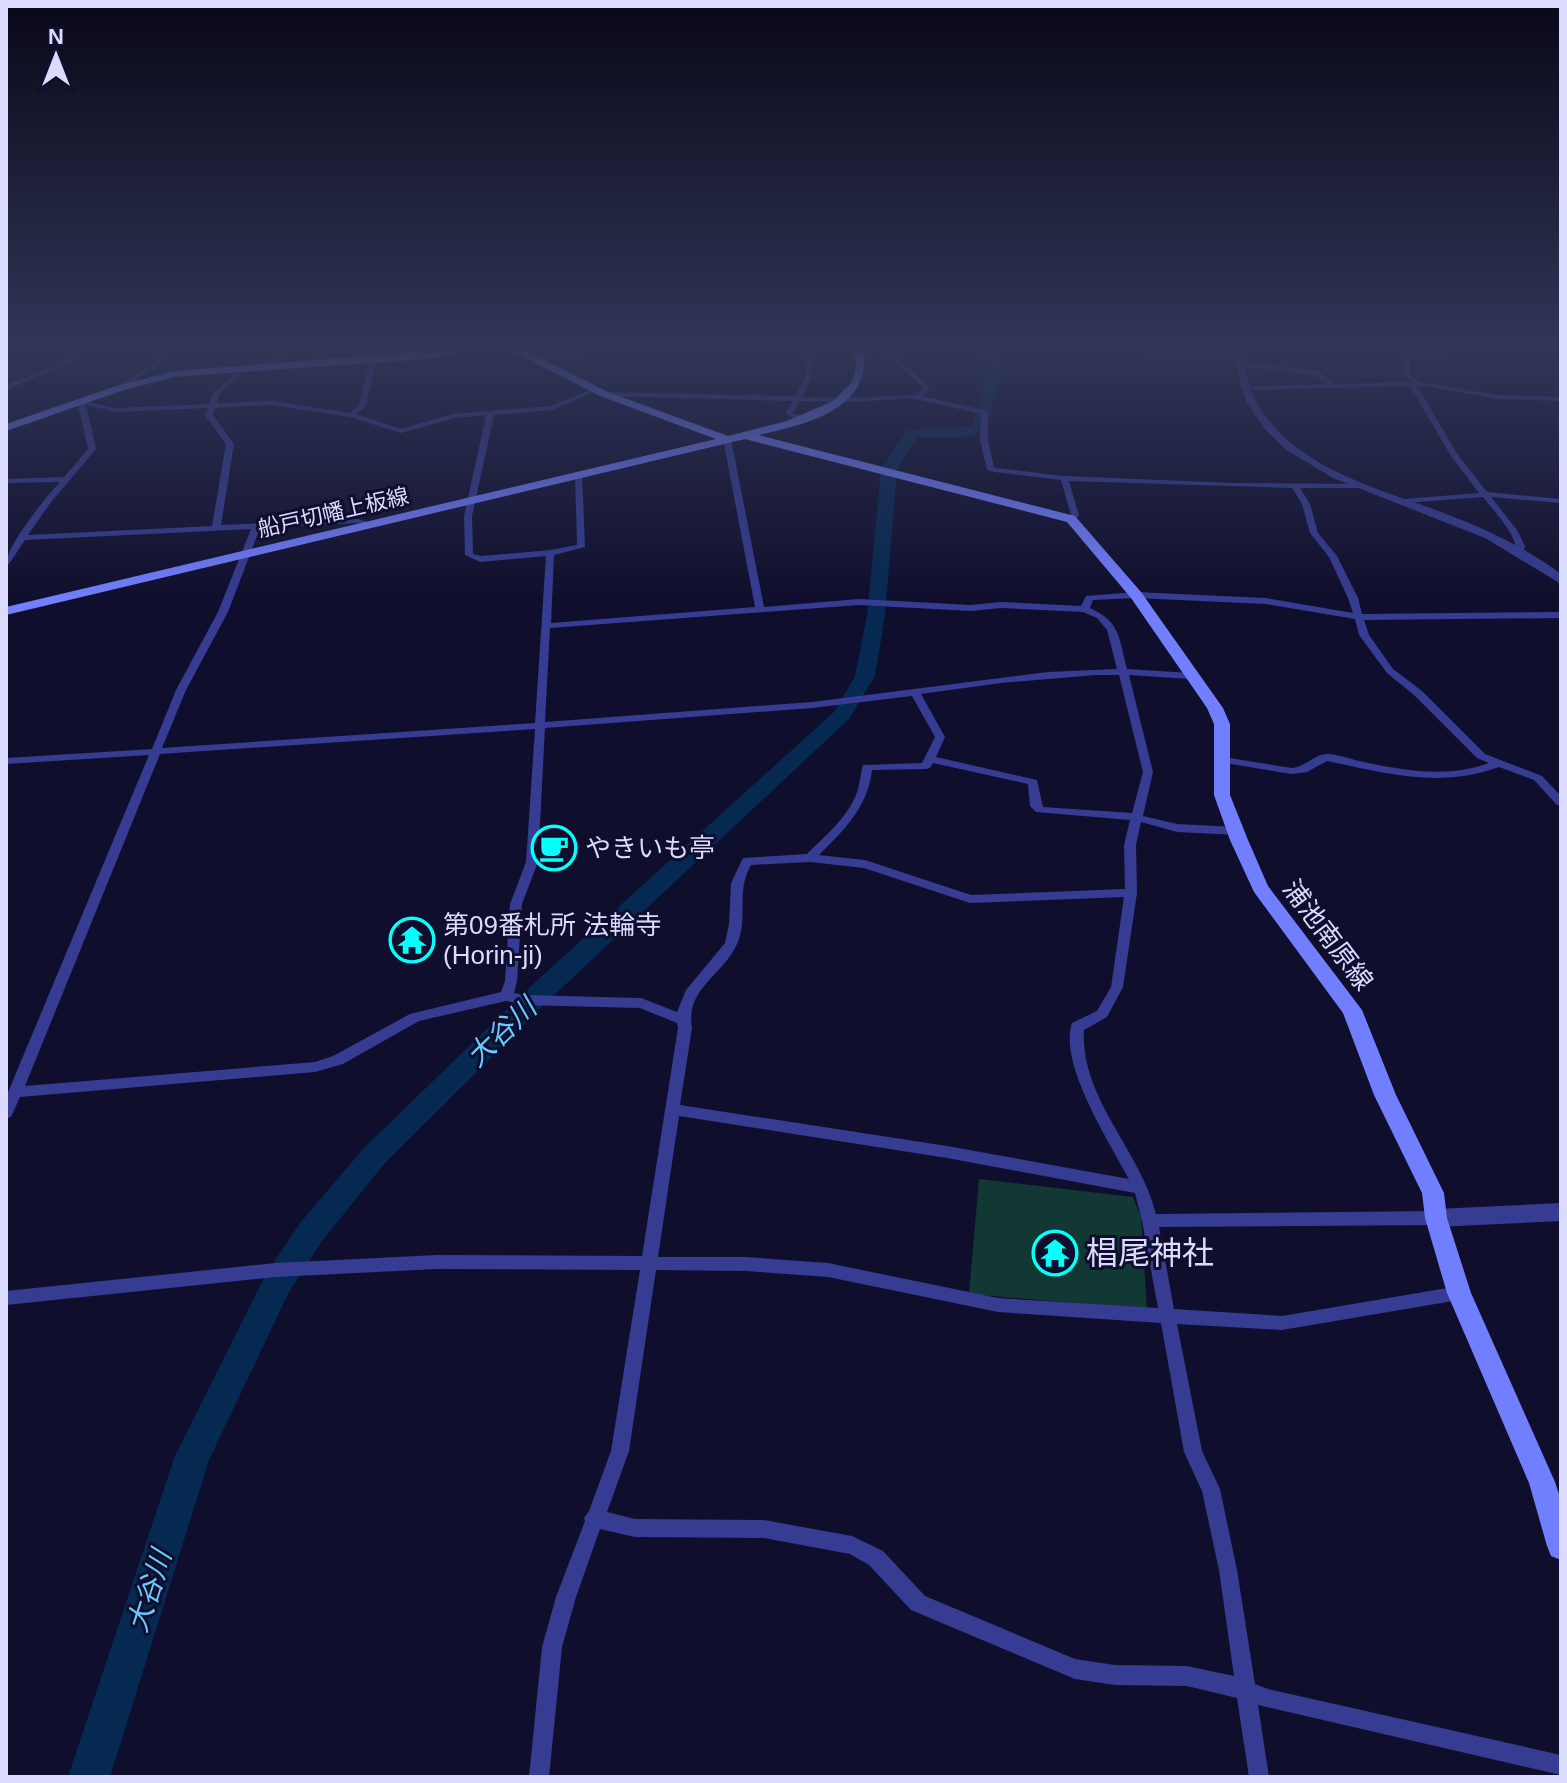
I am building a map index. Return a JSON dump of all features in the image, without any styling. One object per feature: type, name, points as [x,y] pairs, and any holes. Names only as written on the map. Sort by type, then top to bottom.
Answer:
[{"type":"main road","points":[[708,432],[727,439]]},
{"type":"main road","name":"船戸切幡上板線","points":[[6,611],[754,432]]},
{"type":"main road","points":[[744,435],[1071,519]]},
{"type":"main road","name":"浦池南原線","points":[[1071,519],[1136,595],[1215,708],[1222,724],[1222,795],[1236,831],[1260,888],[1352,1010],[1385,1095],[1433,1193],[1436,1218],[1459,1293],[1542,1482],[1561,1546]]},
{"type":"street","points":[[6,562],[21,538],[92,449],[88,432]]},
{"type":"street","points":[[216,529],[230,444],[220,432]]},
{"type":"street","points":[[488,432],[471,500],[469,555],[480,559],[581,547],[579,474]]},
{"type":"street","points":[[984,432],[990,468],[1064,478],[1296,488],[1361,486]]},
{"type":"street","points":[[1274,432],[1281,441],[1314,464],[1520,551],[1561,580]]},
{"type":"street","points":[[1442,432],[1455,456],[1514,532],[1521,546],[1520,551]]},
{"type":"street","points":[[727,439],[760,610]]},
{"type":"street","points":[[1064,478],[1075,516],[1071,519]]},
{"type":"street","points":[[6,481],[67,479]]},
{"type":"street","points":[[1296,488],[1314,533],[1333,556],[1364,635],[1390,671],[1418,693],[1481,756],[1538,778],[1561,803]]},
{"type":"street","points":[[1404,501],[1486,495],[1561,501]]},
{"type":"street","points":[[21,538],[358,521],[370,524]]},
{"type":"street","points":[[6,1113],[194,660],[223,612],[256,527]]},
{"type":"street","points":[[506,996],[511,981],[516,904],[532,862],[550,553]]},
{"type":"street","points":[[1085,609],[1089,598],[1136,595],[1266,601],[1359,617],[1561,615]]},
{"type":"street","points":[[546,626],[817,603],[872,602],[1085,609],[1100,616],[1112,629],[1148,772],[1134,817],[1128,871],[1131,893],[1117,987],[1102,1014],[1077,1027],[1073,1042],[1099,1108],[1141,1188],[1150,1221],[1193,1452],[1211,1489],[1249,1692],[1259,1777]]},
{"type":"street","points":[[6,761],[542,727],[836,703],[996,682],[1124,672],[1190,676]]},
{"type":"street","points":[[810,858],[854,812],[866,788],[867,767],[926,766],[940,737],[916,694]]},
{"type":"street","points":[[1223,760],[1292,771],[1303,770],[1325,757],[1432,775],[1456,775],[1496,764]]},
{"type":"street","points":[[930,759],[1033,782],[1036,806],[1040,810],[1134,817],[1177,828],[1236,831]]},
{"type":"street","points":[[539,1777],[552,1647],[593,1518],[620,1451],[685,1028],[682,1019],[687,1000],[732,942],[736,876],[747,861],[810,858],[865,864],[970,899],[1131,893]]},
{"type":"street","points":[[15,1092],[315,1067],[338,1060],[415,1017],[506,996],[523,1000],[641,1003],[682,1019]]},
{"type":"street","points":[[672,1109],[947,1152],[1141,1188]]},
{"type":"street","points":[[1150,1221],[1436,1218],[1561,1212]]},
{"type":"street","points":[[6,1298],[298,1268],[437,1262],[649,1263],[828,1270],[998,1305],[1282,1323],[1459,1293]]},
{"type":"street","points":[[593,1518],[635,1528],[764,1529],[852,1545],[876,1558],[918,1603],[1075,1669],[1115,1675],[1187,1676],[1561,1765]]},
{"type":"green space","points":[[979,1179],[1133,1197],[1141,1217],[1147,1309],[969,1294]]},
{"type":"waterway","name":"大谷川","points":[[89,1777],[193,1456],[278,1282],[311,1232],[374,1156],[541,992],[759,795],[842,715],[865,676],[876,615],[889,470],[912,433],[969,432]]},
{"type":"place","name":"やきいも亭","points":[[554,848]]},
{"type":"place","name":"第09番札所 法輪寺 (Horin-ji)","points":[[412,940]]},
{"type":"place","name":"椙尾神社","points":[[1055,1253]]}]
